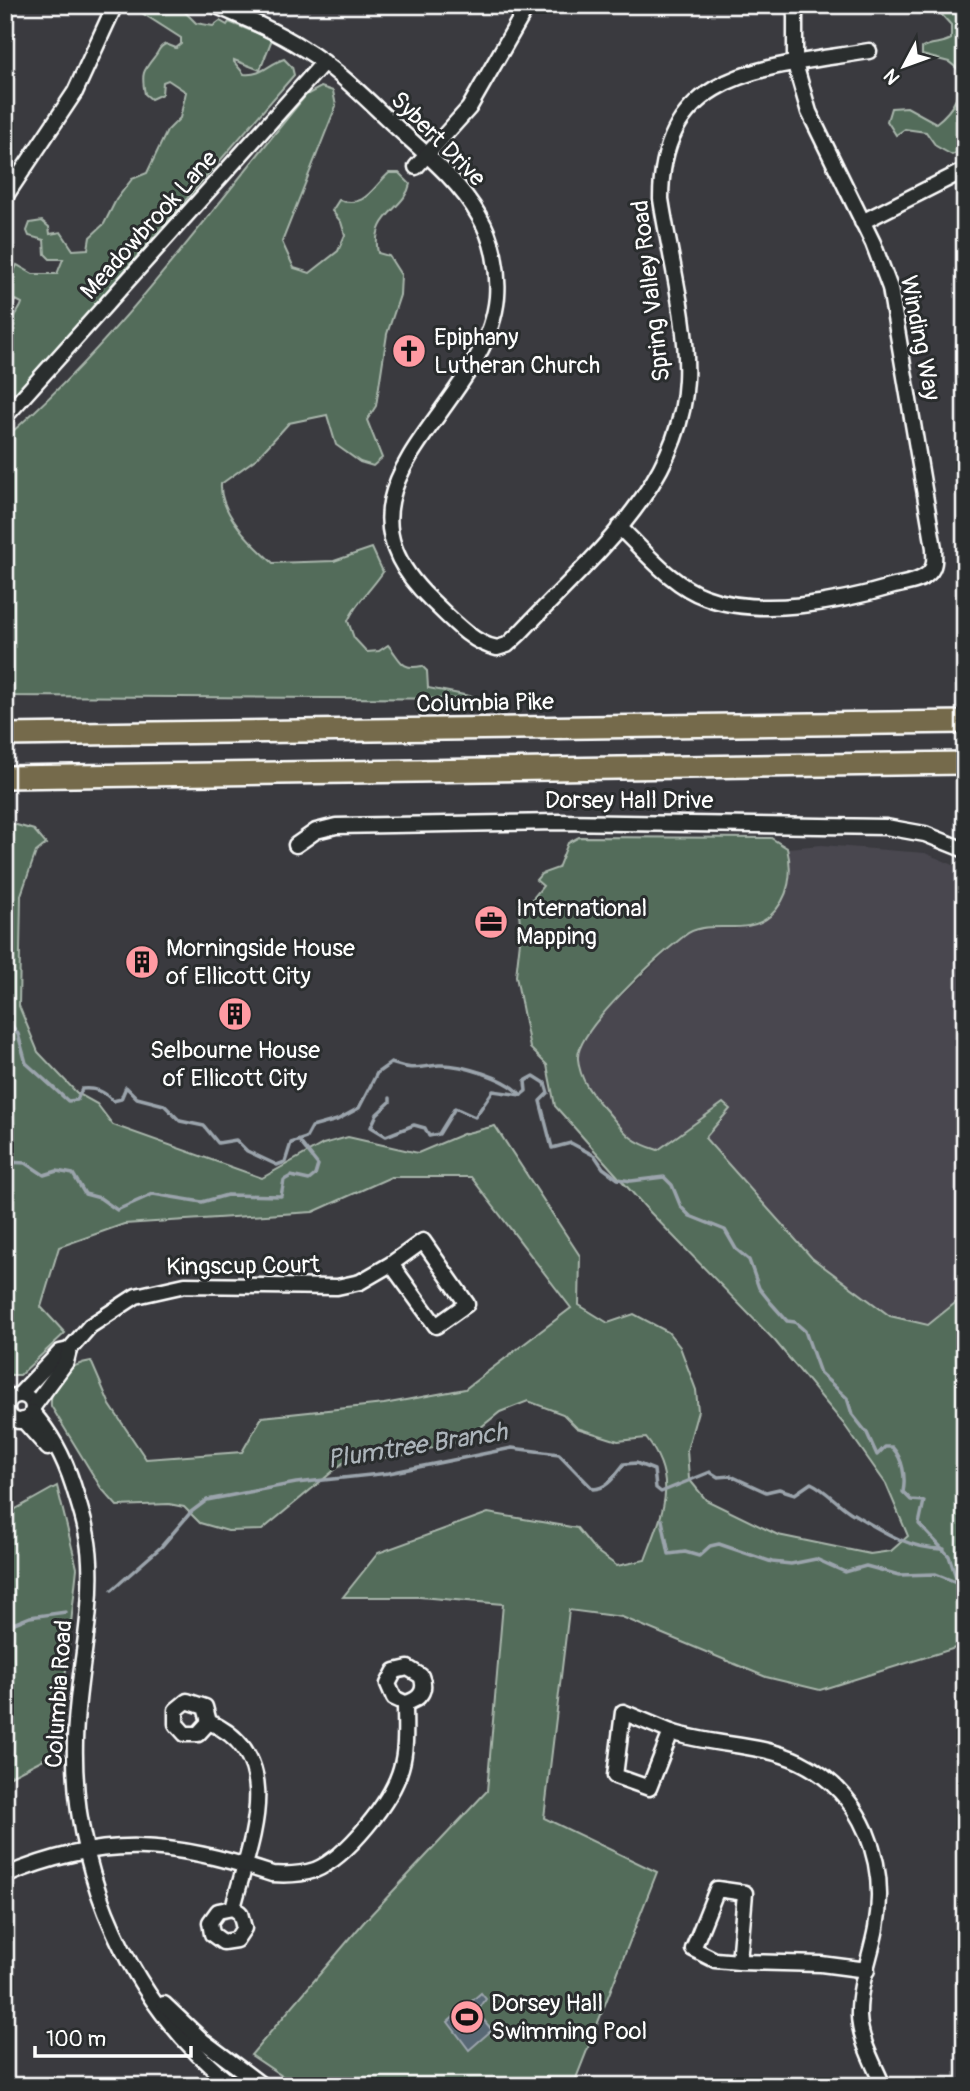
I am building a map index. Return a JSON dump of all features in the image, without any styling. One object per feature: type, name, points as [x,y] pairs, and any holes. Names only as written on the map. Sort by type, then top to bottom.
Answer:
[{"type":"highway","points":[[795,724],[965,708]]},
{"type":"highway","name":"Columbia Pike","points":[[5,736],[965,722]]},
{"type":"highway","points":[[5,776],[965,765]]},
{"type":"street","points":[[5,197],[75,92],[115,5]]},
{"type":"street","name":"Sybert Drive","points":[[214,5],[237,10],[324,62],[455,183],[480,218],[495,261],[497,297],[479,353],[400,471],[390,498],[389,527],[396,555],[414,582],[472,636],[497,648]]},
{"type":"street","points":[[416,167],[469,108],[528,5]]},
{"type":"street","name":"Winding Way","points":[[619,527],[676,580],[695,593],[731,604],[790,605],[843,601],[916,581],[931,571],[934,548],[895,311],[882,267],[816,130],[795,64],[796,5]]},
{"type":"street","name":"Spring Valley Road","points":[[497,648],[512,641],[619,527],[662,470],[678,432],[684,398],[684,345],[661,199],[661,178],[669,143],[685,113],[708,91],[758,69],[869,51]]},
{"type":"street","name":"Meadowbrook Lane","points":[[5,417],[324,62]]},
{"type":"street","points":[[862,222],[965,170]]},
{"type":"street","name":"Dorsey Hall Drive","points":[[296,845],[316,831],[336,826],[585,822],[886,827],[925,834],[965,849]]},
{"type":"street","name":"Kingscup Court","points":[[69,1350],[60,1352],[14,1392],[9,1399],[16,1413],[66,1362],[69,1350],[90,1326],[112,1309],[136,1296],[164,1288],[337,1287],[360,1282],[423,1241],[467,1304],[436,1326],[391,1264]]},
{"type":"street","points":[[5,1433],[16,1413]]},
{"type":"street","name":"Columbia Road","points":[[16,1413],[38,1433],[72,1484],[82,1512],[90,1562],[75,1740],[75,1776],[85,1850],[107,1919],[174,2029],[233,2086]]},
{"type":"street","points":[[5,1876],[40,1862],[85,1850],[153,1846],[244,1864],[272,1874],[303,1874],[317,1869],[341,1851],[377,1814],[396,1784],[402,1766],[405,1703]]},
{"type":"street","points":[[671,1732],[649,1788],[615,1776],[623,1712],[671,1732],[780,1754],[818,1773],[842,1794],[870,1838],[879,1872],[880,1906],[859,2022],[883,2086]]},
{"type":"street","points":[[209,1722],[219,1727],[240,1746],[259,1784],[257,1814],[233,1908]]},
{"type":"street","points":[[739,1962],[745,1893],[718,1889],[693,1949],[715,1960],[739,1962],[821,1964],[867,1970]]},
{"type":"street","name":"Columbia Road","points":[[142,1980],[203,2041],[255,2084]]},
{"type":"shaded area","points":[[822,845],[925,853],[965,870],[965,1295],[928,1325],[890,1316],[812,1258],[760,1204],[705,1138],[729,1109],[723,1103],[658,1150],[634,1142],[586,1088],[577,1056],[589,1027],[687,933],[714,928],[736,929],[780,904],[791,878],[787,848]]},
{"type":"green space","points":[[141,5],[178,5],[196,23],[213,26],[220,21],[227,25],[229,22],[272,39],[260,70],[234,62],[244,74],[250,74],[260,71],[284,59],[292,67],[294,75],[62,343],[5,404],[10,338],[22,303],[16,300],[5,310],[5,278],[13,273],[17,265],[33,274],[57,274],[63,259],[50,259],[45,254],[44,240],[29,236],[27,231],[30,223],[42,221],[49,227],[50,234],[61,232],[73,250],[88,249],[90,237],[104,224],[116,200],[132,179],[147,173],[167,131],[180,118],[186,92],[168,80],[163,82],[162,94],[151,99],[145,94],[143,77],[160,48],[166,44],[176,48],[181,44],[181,38],[139,11]]},
{"type":"green space","points":[[919,5],[965,5],[965,149],[952,155],[936,146],[926,132],[905,129],[896,135],[887,121],[891,108],[907,107],[936,123],[948,112],[958,94],[959,70],[949,62],[922,55],[922,48],[951,39],[951,25],[941,14],[930,12]]},
{"type":"green space","points":[[321,87],[333,91],[336,106],[282,242],[294,268],[310,273],[338,251],[345,235],[341,222],[332,211],[339,200],[355,202],[362,199],[389,173],[399,173],[410,184],[402,200],[383,221],[377,240],[378,253],[389,256],[401,275],[400,295],[387,334],[376,406],[367,420],[382,458],[373,466],[360,462],[336,445],[327,415],[289,423],[257,458],[221,484],[222,495],[225,506],[239,528],[273,563],[334,561],[372,548],[383,572],[348,621],[354,638],[367,652],[379,651],[388,645],[405,665],[422,666],[427,671],[428,688],[485,699],[5,696],[5,587],[10,565],[5,544],[5,438],[46,401],[124,318],[306,95]]},
{"type":"green space","points":[[6,822],[34,830],[46,844],[36,852],[21,895],[19,1006],[38,1052],[77,1093],[97,1104],[113,1125],[262,1178],[323,1144],[348,1137],[418,1153],[463,1134],[495,1126],[580,1256],[579,1305],[608,1323],[634,1314],[668,1332],[680,1347],[696,1390],[698,1411],[687,1450],[689,1479],[706,1500],[778,1535],[870,1554],[891,1551],[908,1536],[886,1484],[843,1423],[775,1341],[646,1208],[555,1106],[547,1065],[530,1048],[516,976],[521,932],[518,904],[530,902],[543,886],[536,880],[541,874],[558,868],[568,843],[579,837],[771,838],[787,848],[790,875],[786,893],[777,909],[770,916],[749,926],[704,928],[684,936],[639,976],[604,1013],[581,1046],[579,1067],[591,1092],[623,1130],[640,1143],[658,1150],[723,1103],[730,1109],[705,1138],[812,1258],[890,1316],[928,1325],[965,1295],[965,1645],[820,1690],[766,1677],[622,1617],[569,1610],[544,1818],[657,1872],[573,2086],[297,2086],[251,2055],[364,1922],[487,1791],[503,1604],[419,1597],[343,1597],[378,1553],[488,1513],[577,1528],[595,1550],[617,1566],[645,1560],[665,1498],[663,1469],[646,1438],[618,1441],[577,1428],[563,1414],[528,1401],[500,1412],[465,1440],[404,1455],[343,1463],[262,1530],[228,1531],[200,1523],[184,1507],[169,1504],[117,1506],[101,1488],[51,1406],[57,1382],[75,1366],[91,1361],[110,1405],[146,1459],[242,1452],[262,1417],[384,1404],[465,1389],[571,1308],[471,1177],[391,1177],[313,1212],[124,1224],[59,1247],[41,1307],[65,1333],[20,1375],[11,1375],[5,1370]]},
{"type":"green space","points":[[57,1486],[77,1568],[57,1752],[5,1779],[5,1515]]},
{"type":"water","name":"Dorsey Hall Swimming Pool","points":[[481,1993],[486,1999],[477,2012],[492,2030],[469,2050],[448,2022]]},
{"type":"waterway","points":[[5,1016],[18,1034],[26,1063],[68,1101],[77,1100],[82,1089],[99,1091],[113,1101],[121,1099],[126,1087],[137,1098],[164,1105],[180,1121],[204,1126],[218,1143],[236,1140],[247,1151],[277,1165],[285,1162],[291,1143],[306,1138],[312,1127],[337,1120],[359,1108],[377,1073],[391,1063],[411,1068],[448,1065],[471,1070],[506,1083],[521,1095]]},
{"type":"waterway","points":[[521,1095],[526,1091],[525,1081],[534,1076],[545,1083],[548,1093],[540,1101],[552,1148],[571,1143],[595,1156],[603,1168],[618,1179],[631,1181],[664,1177],[672,1185],[681,1207],[690,1216],[725,1230],[736,1249],[749,1260],[759,1288],[787,1321],[795,1322],[805,1331],[820,1373],[847,1398],[852,1414],[867,1433],[877,1455],[885,1447],[892,1447],[896,1452],[903,1468],[903,1492],[911,1500],[924,1501],[919,1524],[949,1556],[958,1583],[965,1585]]},
{"type":"waterway","points":[[390,1098],[390,1102],[377,1114],[371,1127],[386,1136],[414,1125],[425,1128],[429,1136],[439,1134],[455,1108],[475,1117],[493,1091],[521,1095]]},
{"type":"waterway","points":[[5,1162],[26,1163],[44,1175],[57,1171],[73,1174],[85,1194],[100,1198],[117,1210],[153,1194],[202,1202],[227,1195],[281,1196],[284,1180],[291,1176],[309,1180],[315,1175],[318,1165],[300,1142]]},
{"type":"waterway","name":"Plumtree Branch","points":[[112,1590],[161,1547],[191,1512],[207,1500],[296,1483],[389,1473],[512,1448],[559,1454],[593,1489],[607,1484],[624,1464],[636,1463],[654,1470],[656,1488],[661,1492],[710,1472],[718,1477],[731,1476],[766,1492],[779,1489],[795,1494],[811,1483],[850,1512],[895,1537],[919,1546],[944,1549]]},
{"type":"waterway","name":"Plumtree Branch","points":[[662,1520],[669,1554],[685,1552],[699,1556],[710,1546],[719,1544],[772,1562],[791,1564],[816,1559],[845,1572],[866,1566],[899,1575],[936,1574],[956,1582]]},
{"type":"waterway","name":"Plumtree Branch","points":[[5,1627],[30,1617],[66,1612]]},
{"type":"place","name":"Epiphany Lutheran Church","points":[[409,351]]},
{"type":"place","name":"International Mapping","points":[[491,922]]},
{"type":"place","name":"Morningside House of Ellicott City","points":[[142,962]]},
{"type":"place","name":"Selbourne House of Ellicott City","points":[[235,1014]]},
{"type":"place","name":"Dorsey Hall Swimming Pool","points":[[467,2017]]}]
